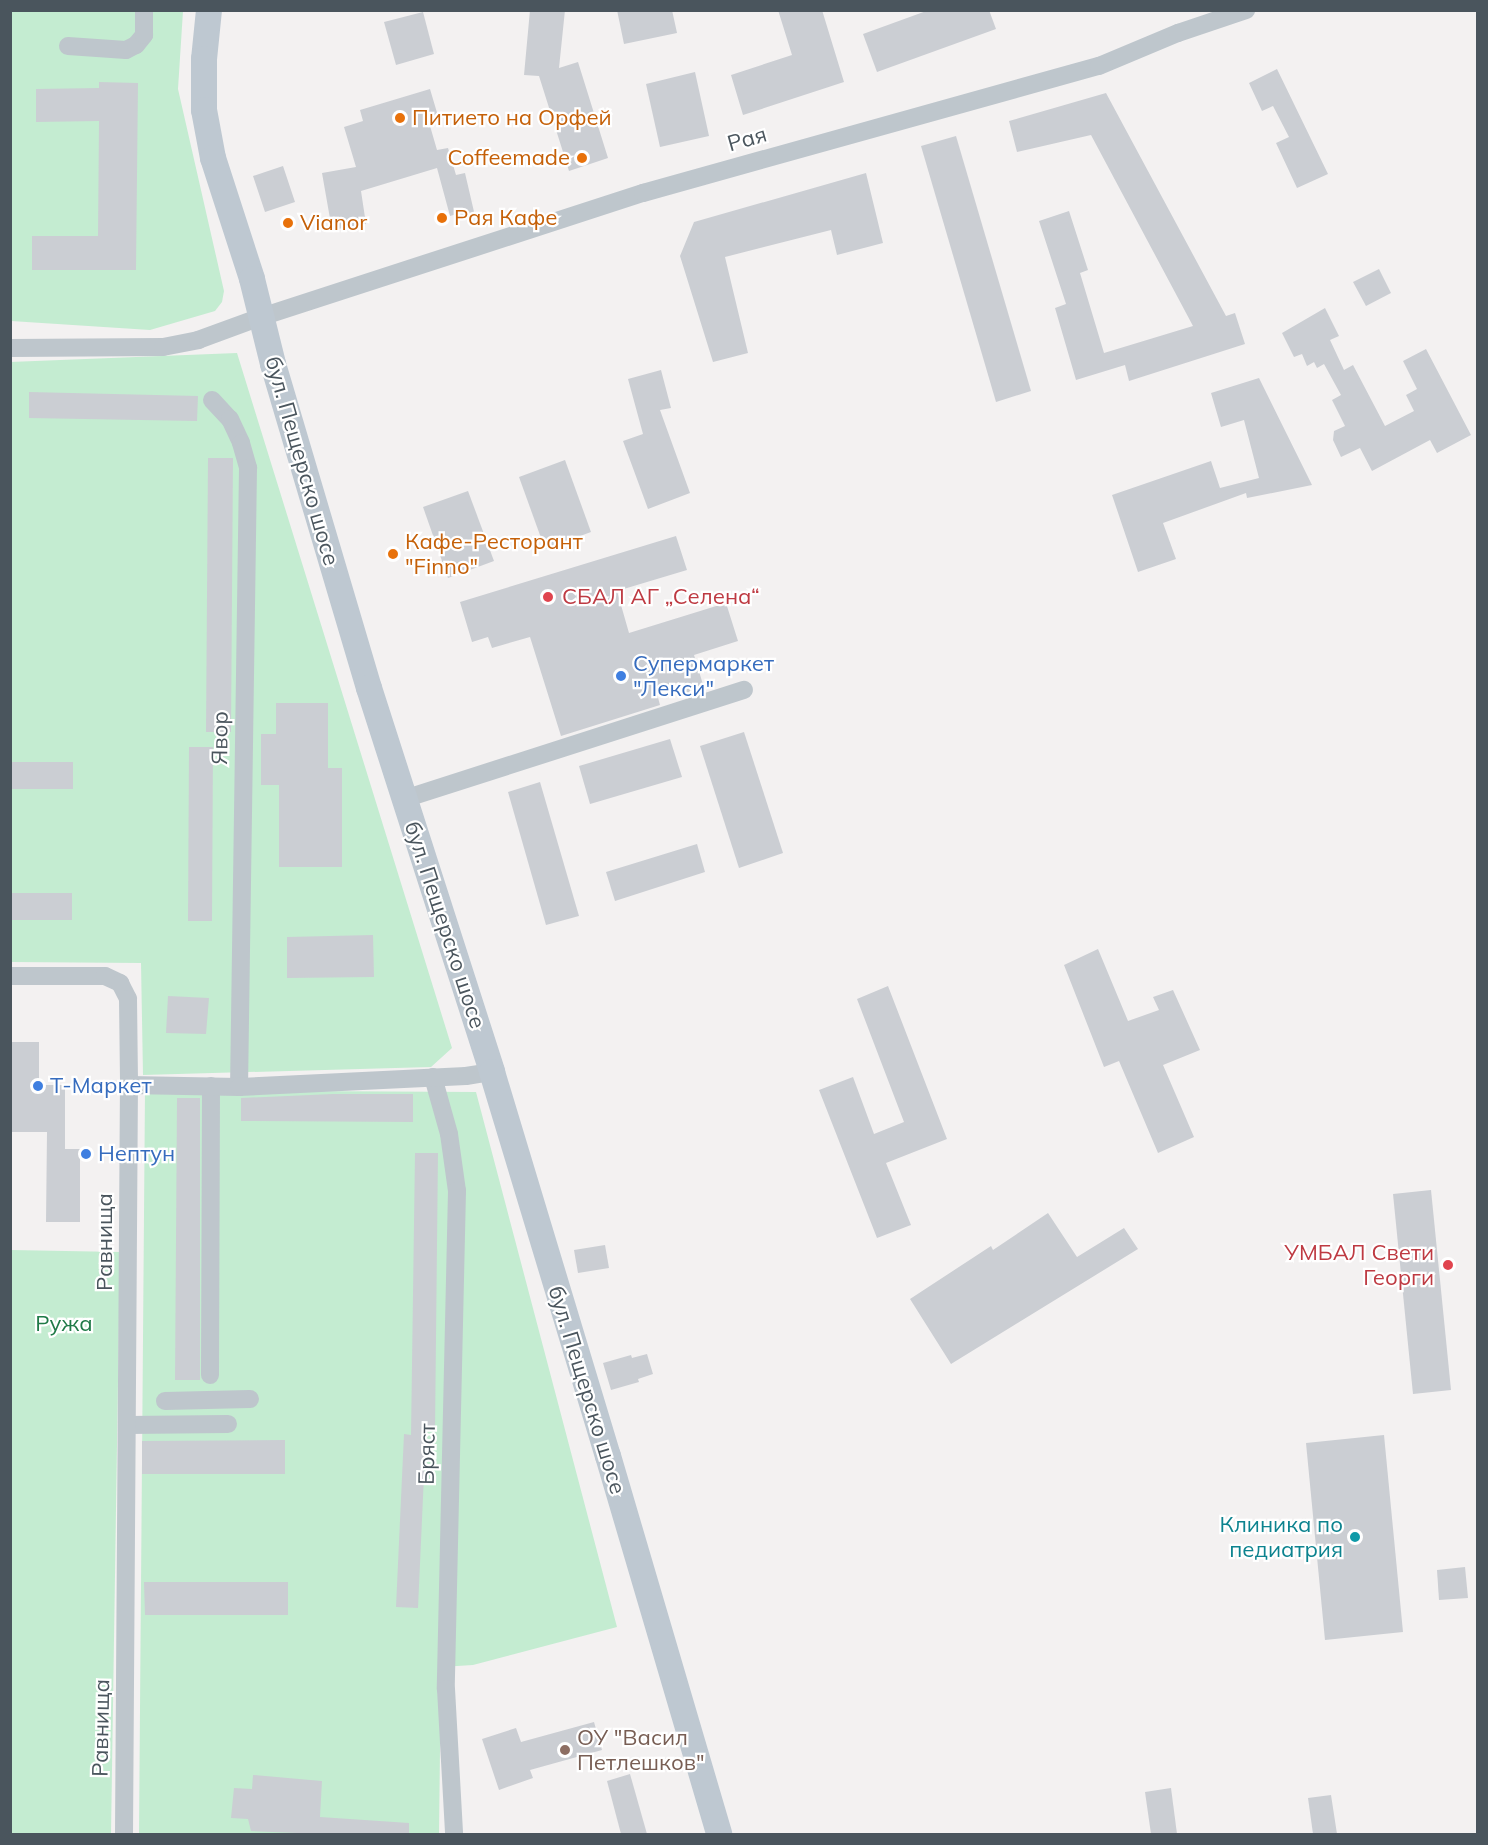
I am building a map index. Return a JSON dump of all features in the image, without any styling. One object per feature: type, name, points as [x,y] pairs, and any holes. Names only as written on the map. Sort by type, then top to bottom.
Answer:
[{"type":"main road","name":"бул. Пещерско шосе","points":[[209,10],[204,59],[204,110],[213,158],[261,316],[308,486],[404,799],[492,1072],[647,1586],[718,1834]]},
{"type":"street","points":[[68,46],[126,50],[136,45],[144,35],[144,10]]},
{"type":"street","name":"Рая","points":[[261,316],[643,193],[1099,66],[1178,33],[1246,10]]},
{"type":"street","points":[[10,348],[163,347],[198,340],[261,316]]},
{"type":"street","name":"Явор","points":[[213,400],[230,419],[241,443],[248,468],[239,1087]]},
{"type":"street","points":[[404,799],[744,690]]},
{"type":"street","name":"Равнища","points":[[10,976],[105,976],[120,983],[128,999],[128,1425],[124,1834]]},
{"type":"street","points":[[129,1085],[239,1087],[492,1072]]},
{"type":"street","name":"Бряст","points":[[433,1077],[449,1134],[457,1191],[446,1689],[454,1834]]},
{"type":"street","points":[[210,1375],[211,1086]]},
{"type":"street","points":[[165,1401],[250,1400]]},
{"type":"street","points":[[128,1425],[221,1424],[215,1401]]},
{"type":"green space","points":[[10,11],[183,11],[178,89],[224,291],[222,302],[215,311],[150,330],[11,321]]},
{"type":"green space","points":[[237,353],[452,1048],[431,1067],[143,1075],[141,963],[11,962],[10,362]]},
{"type":"green space","points":[[145,1090],[476,1092],[617,1627],[473,1665],[441,1667],[439,1834],[139,1834]]},
{"type":"green space","name":"Ружа","points":[[11,1250],[120,1252],[111,1834],[11,1834]]},
{"type":"building","points":[[530,10],[565,10],[559,68],[578,62],[608,158],[569,171],[539,76],[524,75]]},
{"type":"building","points":[[617,10],[672,10],[677,33],[624,44]]},
{"type":"building","points":[[778,10],[822,10],[844,82],[743,115],[731,75],[792,55]]},
{"type":"building","points":[[929,10],[989,10],[996,29],[877,72],[863,34]]},
{"type":"building","points":[[423,12],[434,54],[396,65],[384,22]]},
{"type":"building","points":[[1277,69],[1328,174],[1297,188],[1276,143],[1289,137],[1273,106],[1262,111],[1249,83]]},
{"type":"building","points":[[695,72],[709,136],[660,147],[646,84]]},
{"type":"building","points":[[99,82],[138,83],[136,270],[32,270],[32,236],[98,236],[99,121],[36,122],[36,89],[99,88]]},
{"type":"building","points":[[430,89],[438,116],[428,119],[437,150],[448,148],[456,175],[465,173],[475,216],[462,220],[460,213],[450,216],[437,168],[361,191],[366,224],[332,230],[322,173],[356,167],[344,127],[363,121],[360,110]]},
{"type":"building","points":[[1106,93],[1226,316],[1235,313],[1245,344],[1129,381],[1125,365],[1076,380],[1055,308],[1066,304],[1039,221],[1069,211],[1088,270],[1080,273],[1104,353],[1193,326],[1091,135],[1017,152],[1009,121]]},
{"type":"building","points":[[956,136],[1031,391],[996,402],[921,146]]},
{"type":"building","points":[[283,166],[295,202],[265,212],[253,176]]},
{"type":"building","points":[[866,173],[883,243],[837,255],[831,230],[725,257],[748,353],[713,362],[680,256],[694,222]]},
{"type":"building","points":[[1379,269],[1391,293],[1366,306],[1353,282]]},
{"type":"building","points":[[1325,308],[1339,336],[1330,340],[1344,370],[1353,365],[1385,426],[1414,411],[1406,395],[1417,389],[1403,361],[1426,349],[1471,435],[1437,453],[1430,440],[1372,471],[1360,448],[1341,457],[1333,440],[1334,431],[1345,426],[1332,400],[1341,395],[1324,364],[1317,368],[1314,362],[1307,366],[1302,354],[1294,357],[1282,333]]},
{"type":"building","points":[[661,370],[671,408],[660,410],[690,493],[648,509],[623,441],[643,434],[628,379]]},
{"type":"building","points":[[1259,378],[1312,485],[1247,498],[1246,493],[1163,523],[1176,559],[1138,572],[1112,495],[1211,461],[1220,488],[1259,478],[1244,420],[1221,427],[1211,393]]},
{"type":"building","points":[[29,392],[198,396],[197,421],[29,418]]},
{"type":"building","points":[[208,458],[233,458],[231,732],[206,732]]},
{"type":"building","points":[[565,460],[591,532],[545,549],[519,477]]},
{"type":"building","points":[[468,491],[494,561],[448,578],[423,507]]},
{"type":"building","points":[[676,536],[687,570],[617,591],[629,633],[726,603],[738,641],[694,655],[705,691],[684,697],[679,682],[656,690],[660,705],[561,736],[530,637],[492,648],[488,637],[472,642],[460,602]]},
{"type":"building","points":[[276,703],[328,703],[328,768],[342,768],[342,867],[279,867],[279,785],[261,785],[261,734],[276,734]]},
{"type":"building","points":[[744,732],[783,853],[739,868],[700,746]]},
{"type":"building","points":[[670,739],[682,777],[590,804],[579,766]]},
{"type":"building","points":[[189,747],[213,747],[212,921],[188,921]]},
{"type":"building","points":[[10,762],[73,762],[73,789],[10,789]]},
{"type":"building","points":[[540,782],[579,916],[546,925],[508,792]]},
{"type":"building","points":[[697,844],[705,872],[615,901],[606,872]]},
{"type":"building","points":[[10,893],[72,893],[72,920],[10,920]]},
{"type":"building","points":[[373,935],[374,977],[287,978],[287,937]]},
{"type":"building","points":[[1098,949],[1128,1021],[1159,1010],[1153,997],[1173,990],[1200,1050],[1163,1065],[1194,1137],[1158,1153],[1119,1061],[1104,1067],[1064,965]]},
{"type":"building","points":[[888,986],[947,1139],[886,1163],[911,1225],[877,1238],[819,1090],[853,1077],[874,1134],[904,1122],[857,999]]},
{"type":"building","points":[[168,996],[209,998],[206,1034],[166,1033]]},
{"type":"building","points":[[10,1042],[39,1042],[39,1085],[65,1085],[65,1149],[80,1149],[80,1222],[46,1222],[47,1132],[10,1132]]},
{"type":"building","points":[[333,1094],[413,1094],[413,1122],[241,1121],[241,1098]]},
{"type":"building","points":[[177,1098],[200,1098],[200,1380],[175,1380]]},
{"type":"building","points":[[415,1153],[438,1153],[435,1431],[426,1431],[418,1608],[396,1607],[404,1434],[411,1435]]},
{"type":"building","points":[[1431,1190],[1451,1390],[1413,1394],[1393,1194]]},
{"type":"building","points":[[1048,1213],[1077,1257],[1124,1228],[1138,1249],[951,1364],[910,1299],[991,1246],[993,1250]]},
{"type":"building","points":[[605,1245],[609,1268],[578,1273],[574,1250]]},
{"type":"building","points":[[647,1354],[653,1374],[638,1379],[639,1382],[611,1390],[603,1363],[631,1355],[632,1358]]},
{"type":"building","name":"Клиника по педиатрия","points":[[1384,1435],[1403,1632],[1325,1640],[1306,1443]]},
{"type":"building","points":[[285,1440],[285,1474],[142,1474],[142,1441]]},
{"type":"building","points":[[1465,1567],[1468,1598],[1439,1600],[1437,1570]]},
{"type":"building","points":[[144,1582],[288,1582],[288,1615],[145,1615]]},
{"type":"building","points":[[594,1722],[602,1750],[530,1770],[533,1778],[499,1790],[482,1739],[516,1728],[521,1742]]},
{"type":"building","points":[[630,1774],[647,1834],[621,1834],[607,1781]]},
{"type":"building","points":[[253,1775],[322,1781],[320,1817],[409,1823],[409,1834],[251,1831],[248,1819],[231,1818],[234,1788],[252,1789]]},
{"type":"building","points":[[1171,1788],[1177,1834],[1151,1834],[1145,1792]]},
{"type":"building","points":[[1331,1795],[1337,1834],[1313,1834],[1308,1798]]},
{"type":"place","name":"Питието на Орфей","points":[[400,118]]},
{"type":"place","name":"Coffeemade","points":[[582,158]]},
{"type":"place","name":"Рая Кафе","points":[[442,218]]},
{"type":"place","name":"Vianor","points":[[288,223]]},
{"type":"place","name":"Кафе-Ресторант \"Finno\"","points":[[393,554]]},
{"type":"place","name":"СБАЛ АГ „Селена“","points":[[548,597]]},
{"type":"place","name":"Супермаркет \"Лекси\"","points":[[621,676]]},
{"type":"place","name":"Т-Маркет","points":[[38,1086]]},
{"type":"place","name":"Нептун","points":[[86,1154]]},
{"type":"place","name":"УМБАЛ Свети Георги","points":[[1448,1265]]},
{"type":"place","name":"Клиника по педиатрия","points":[[1355,1537]]},
{"type":"place","name":"ОУ \"Васил Петлешков\"","points":[[565,1750]]}]
